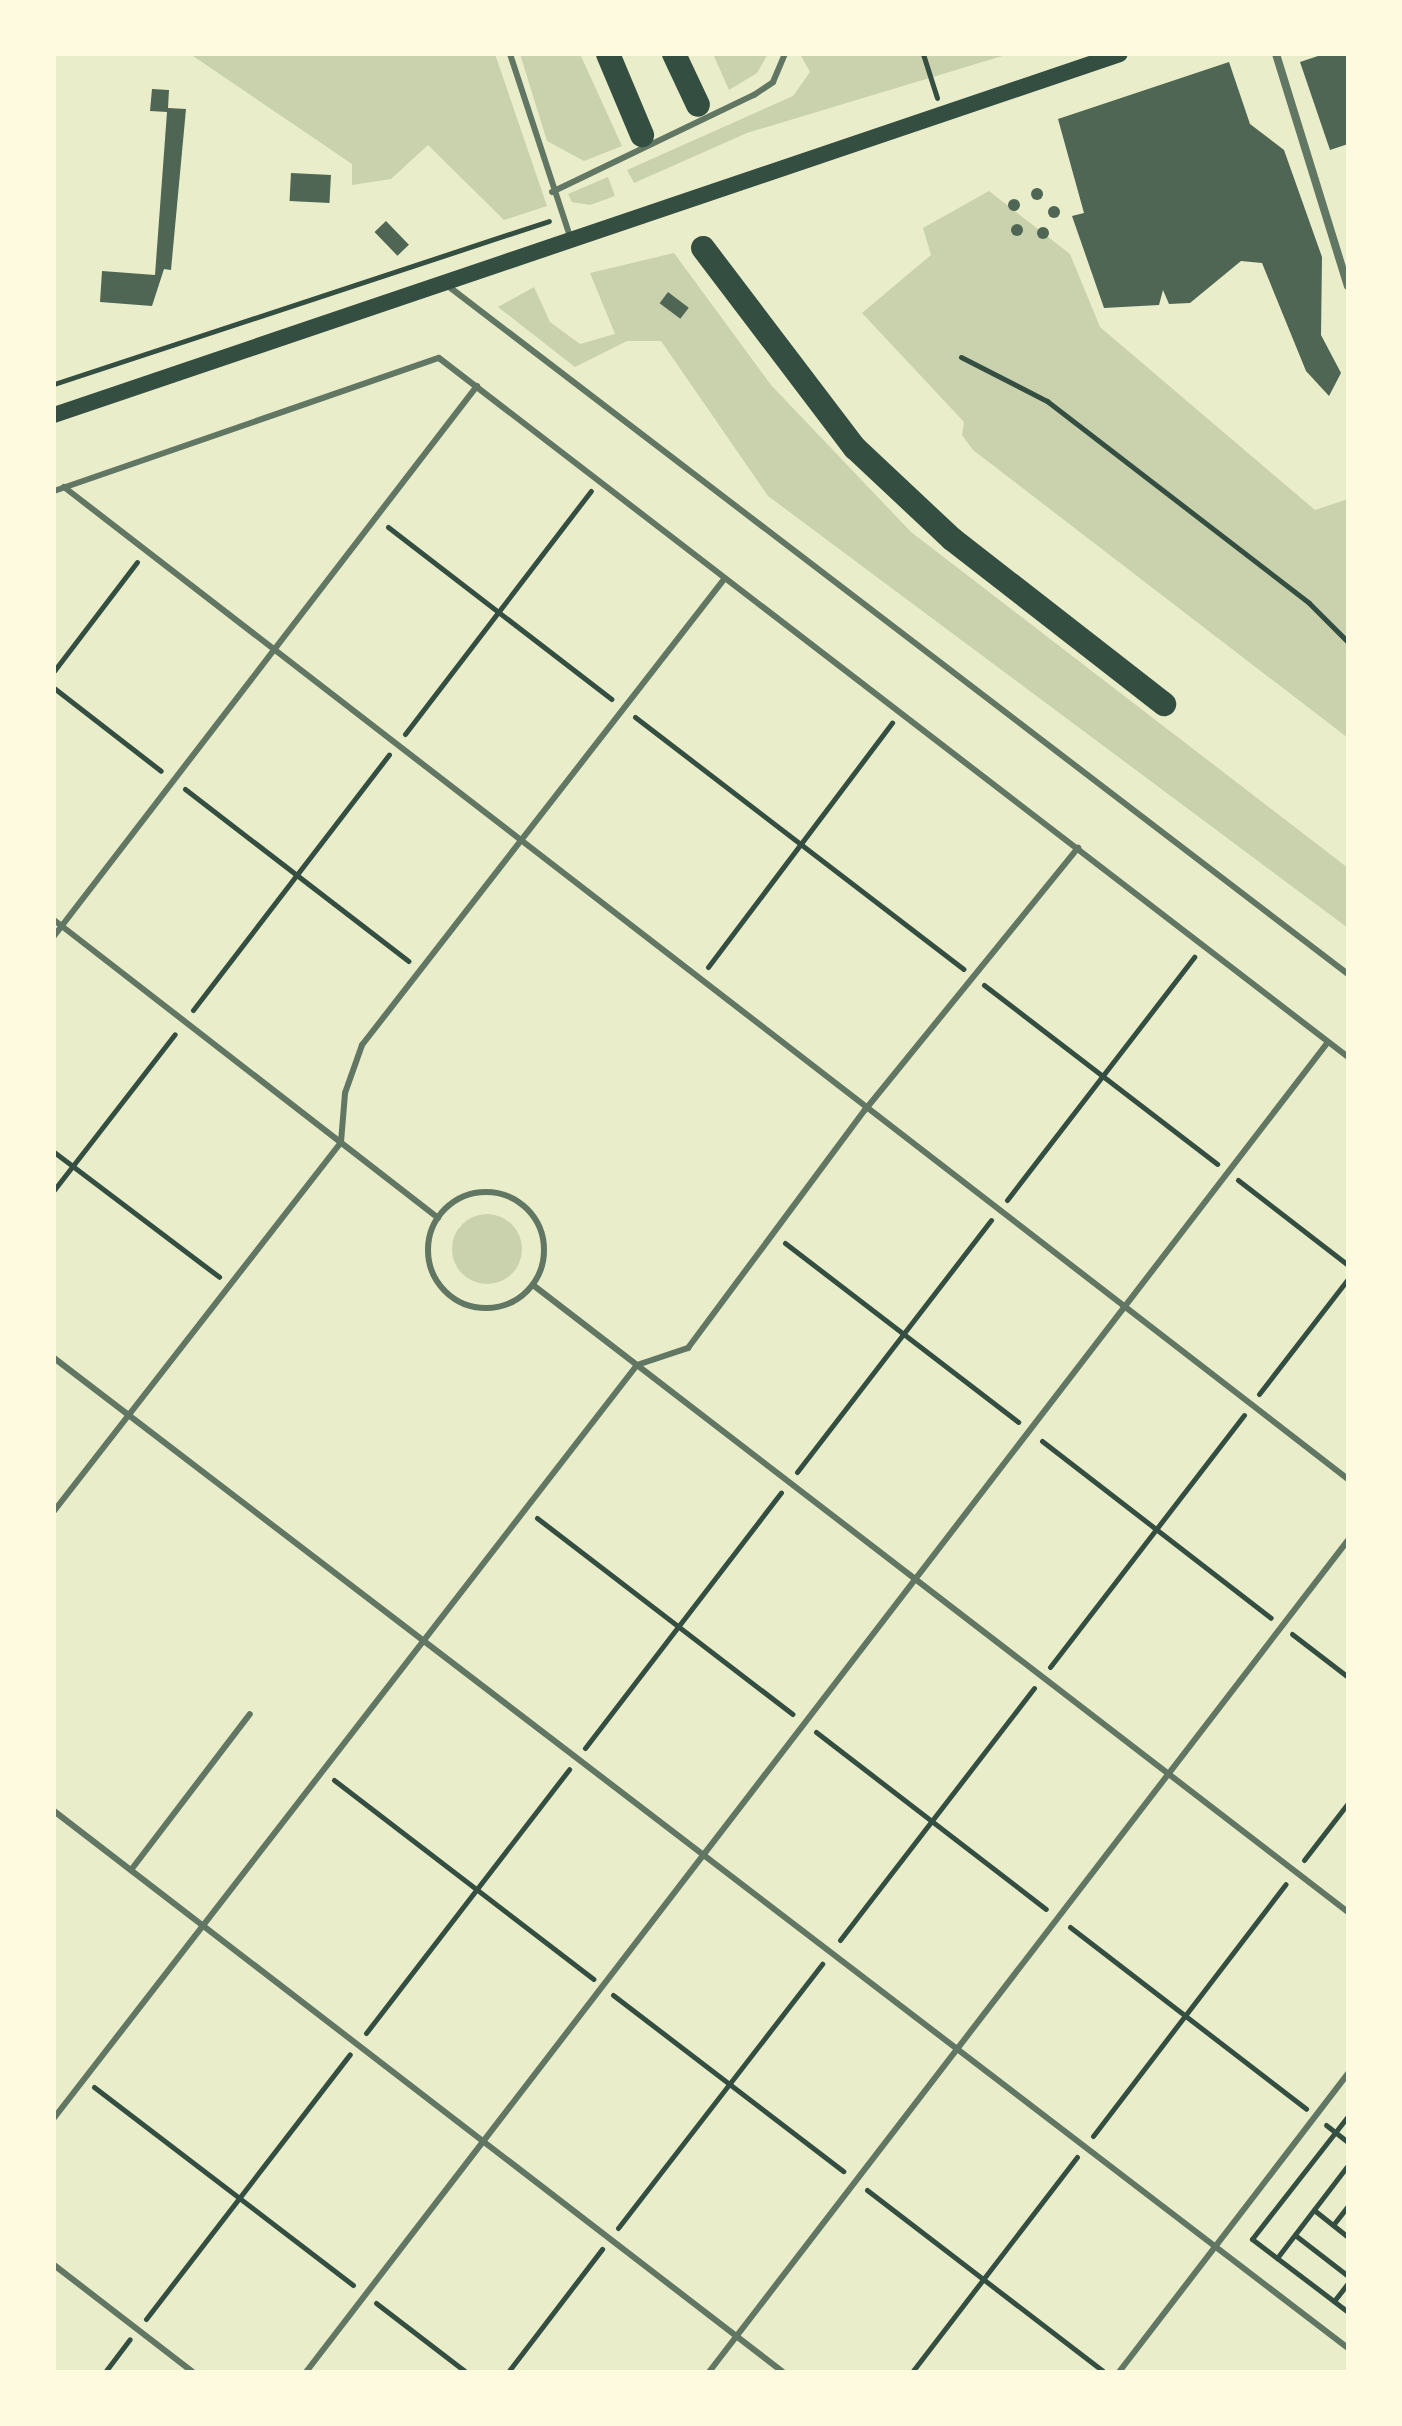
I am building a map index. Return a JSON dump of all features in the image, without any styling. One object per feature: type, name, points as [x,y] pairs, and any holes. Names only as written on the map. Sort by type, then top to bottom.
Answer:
[{"type":"highway","points":[[608,54],[642,135]]},
{"type":"highway","points":[[674,54],[698,105]]},
{"type":"highway","points":[[703,248],[855,448],[952,539],[1164,704]]},
{"type":"main road","points":[[54,415],[447,285],[571,238],[1120,54]]},
{"type":"street","points":[[1276,54],[1348,286]]},
{"type":"lane","points":[[510,54],[552,192],[571,238]]},
{"type":"lane","points":[[552,192],[765,89],[785,54]]},
{"type":"lane","points":[[447,285],[1348,974]]},
{"type":"lane","points":[[54,491],[439,358],[1078,848],[1201,947],[1348,1057]]},
{"type":"lane","points":[[54,936],[477,386]]},
{"type":"lane","points":[[64,487],[271,654],[1348,1479]]},
{"type":"lane","points":[[54,1511],[341,1142],[357,1056],[725,578]]},
{"type":"lane","points":[[54,2118],[523,1507],[637,1365],[688,1348],[865,1110],[1078,848]]},
{"type":"lane","points":[[54,920],[438,1218]]},
{"type":"lane","points":[[306,2372],[1328,1042]]},
{"type":"lane","points":[[485,1192],[520,1203],[542,1232],[544,1250],[533,1285],[519,1299],[481,1308],[446,1292],[428,1258],[438,1218],[466,1196],[485,1192]]},
{"type":"lane","points":[[533,1285],[1348,1912]]},
{"type":"lane","points":[[54,1358],[1348,2348]]},
{"type":"lane","points":[[709,2372],[955,2047],[1170,1775],[1348,1540]]},
{"type":"lane","points":[[131,1870],[250,1714]]},
{"type":"lane","points":[[54,1811],[783,2372]]},
{"type":"lane","points":[[1119,2372],[1348,2074]]},
{"type":"lane","points":[[54,2265],[193,2372]]},
{"type":"path","points":[[923,54],[938,98]]},
{"type":"path","points":[[961,357],[1047,401],[1309,603],[1348,642]]},
{"type":"path","points":[[54,1190],[599,480]]},
{"type":"path","points":[[376,518],[1348,1265]]},
{"type":"path","points":[[54,671],[145,551]]},
{"type":"path","points":[[54,688],[421,971]]},
{"type":"path","points":[[697,981],[900,713]]},
{"type":"path","points":[[105,2372],[1201,947]]},
{"type":"path","points":[[54,1152],[230,1286]]},
{"type":"path","points":[[773,1233],[1348,1677]]},
{"type":"path","points":[[508,2372],[1348,1279]]},
{"type":"path","points":[[523,1507],[1348,2142]]},
{"type":"path","points":[[321,1770],[1104,2372]]},
{"type":"path","points":[[912,2372],[1348,1803]]},
{"type":"path","points":[[84,2079],[466,2372]]},
{"type":"path","points":[[1348,2116],[1252,2239],[1348,2312]]},
{"type":"path","points":[[1277,2258],[1348,2165]]},
{"type":"path","points":[[1333,2225],[1348,2206]]},
{"type":"path","points":[[1314,2210],[1348,2237]]},
{"type":"path","points":[[1295,2235],[1348,2276]]},
{"type":"path","points":[[1334,2301],[1348,2283]]},
{"type":"green space","points":[[190,54],[495,54],[547,206],[504,220],[428,145],[391,179],[352,185],[352,164]]},
{"type":"green space","points":[[520,54],[580,54],[622,146],[584,161],[547,141]]},
{"type":"green space","points":[[713,54],[768,54],[757,73],[729,90]]},
{"type":"green space","points":[[800,54],[1009,54],[747,133],[634,183],[627,170],[793,96],[810,72]]},
{"type":"green space","points":[[608,177],[615,196],[590,205],[572,202],[568,194]]},
{"type":"green space","points":[[989,191],[1070,254],[1100,327],[1315,510],[1348,499],[1348,738],[973,450],[962,435],[964,422],[862,313],[931,255],[923,228]]},
{"type":"green space","points":[[674,253],[771,385],[911,532],[1348,868],[1348,928],[768,496],[661,341],[627,341],[575,367],[498,307],[534,287],[550,322],[580,344],[615,334],[590,273]]},
{"type":"green space","points":[[487,1214],[512,1224],[522,1249],[512,1274],[487,1284],[462,1274],[452,1249],[462,1224]]},
{"type":"building","points":[[1324,54],[1348,54],[1348,144],[1330,150],[1300,62]]},
{"type":"building","points":[[1229,62],[1250,124],[1284,150],[1322,257],[1321,335],[1341,373],[1329,396],[1306,371],[1262,263],[1241,261],[1190,303],[1169,304],[1163,290],[1159,305],[1104,308],[1072,216],[1084,213],[1058,119]]},
{"type":"building","points":[[152,89],[169,90],[168,108],[186,109],[171,270],[164,269],[152,306],[100,302],[102,271],[155,275],[167,112],[150,111]]},
{"type":"building","points":[[291,173],[331,175],[329,203],[290,201]]},
{"type":"building","points":[[1037,188],[1043,194],[1037,200],[1031,194]]},
{"type":"building","points":[[1014,199],[1020,205],[1014,211],[1008,205]]},
{"type":"building","points":[[1054,206],[1060,212],[1054,218],[1048,212]]},
{"type":"building","points":[[386,221],[409,245],[397,256],[374,232]]},
{"type":"building","points":[[1017,224],[1023,230],[1017,236],[1011,230]]},
{"type":"building","points":[[1043,227],[1049,233],[1043,239],[1037,233]]},
{"type":"building","points":[[668,292],[689,308],[680,319],[660,303]]}]
